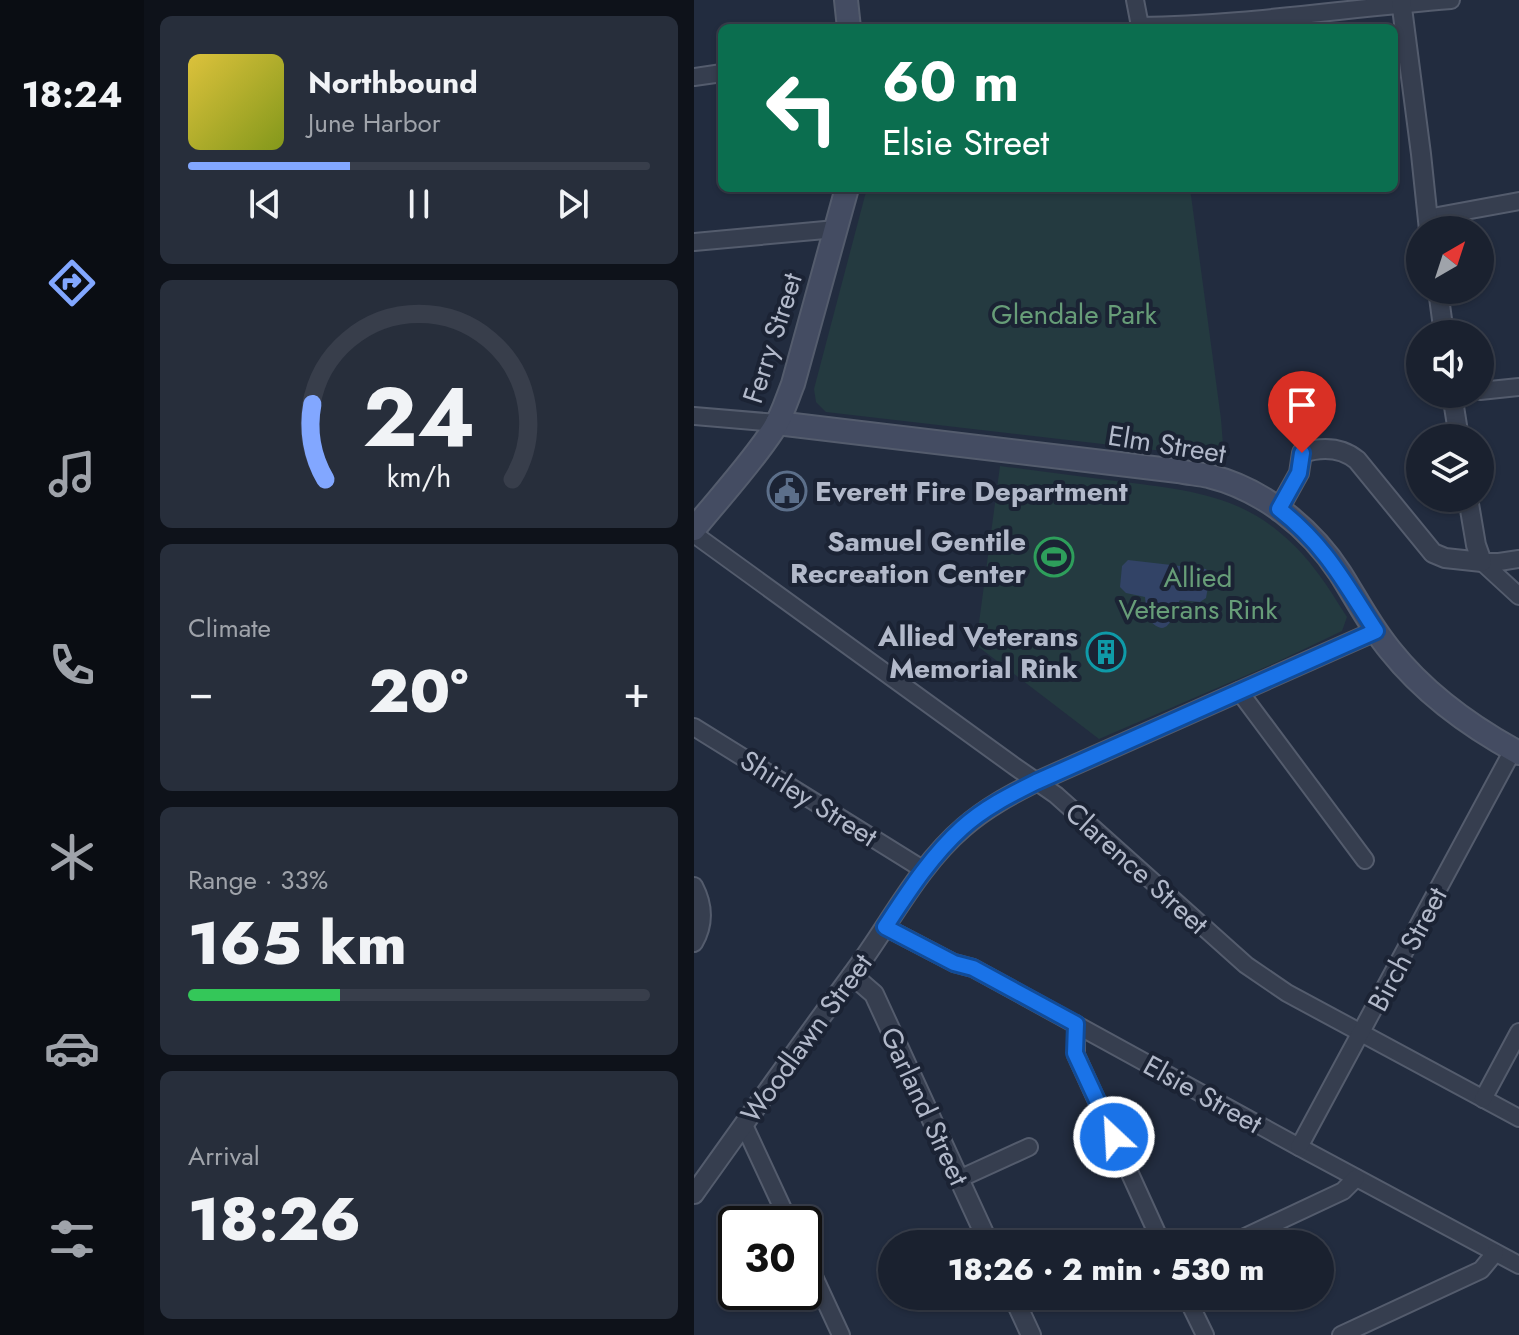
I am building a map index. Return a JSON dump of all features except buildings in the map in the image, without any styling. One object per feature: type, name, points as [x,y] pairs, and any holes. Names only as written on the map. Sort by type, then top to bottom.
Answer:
[{"type":"main road","points":[[846,0],[849,24]]},
{"type":"main road","name":"Ferry Street","points":[[694,531],[777,423],[793,384],[846,192]]},
{"type":"main road","name":"Elm Street","points":[[777,423],[1210,476],[1241,488],[1279,509],[1323,550],[1376,631],[1405,668],[1434,696],[1472,726],[1516,751]]},
{"type":"street","points":[[1135,0],[1140,24]]},
{"type":"street","points":[[1204,24],[1401,2],[1451,0]]},
{"type":"street","points":[[1401,2],[1427,216]]},
{"type":"street","points":[[694,77],[718,74]]},
{"type":"street","points":[[1460,216],[1519,201]]},
{"type":"street","points":[[694,242],[836,229]]},
{"type":"street","points":[[1494,390],[1519,387]]},
{"type":"street","name":"Elm Street","points":[[694,416],[777,423]]},
{"type":"street","points":[[1279,509],[1299,473],[1302,453],[1340,450],[1357,460],[1433,553],[1445,558],[1482,562],[1519,559]]},
{"type":"street","points":[[1470,512],[1482,562],[1519,596]]},
{"type":"street","name":"Clarence Street","points":[[694,531],[1056,795],[1246,965],[1274,985],[1519,1118]]},
{"type":"street","name":"Woodlawn Street","points":[[694,1194],[924,870],[969,822],[1002,799],[1036,782],[1376,631]]},
{"type":"street","points":[[1239,691],[1365,860]]},
{"type":"street","name":"Shirley Street","points":[[694,727],[924,870]]},
{"type":"street","name":"Birch Street","points":[[1299,1147],[1516,751]]},
{"type":"street","points":[[694,886],[701,904],[702,919],[694,943]]},
{"type":"street","name":"Elsie Street","points":[[885,927],[954,963],[973,968],[1519,1265]]},
{"type":"street","name":"Garland Street","points":[[852,975],[874,994],[983,1230]]},
{"type":"street","points":[[1076,1024],[1076,1055],[1156,1230]]},
{"type":"street","points":[[1483,1099],[1519,1032]]},
{"type":"street","points":[[744,1125],[782,1206]]},
{"type":"street","points":[[959,1179],[1029,1147]]},
{"type":"street","points":[[1260,1230],[1343,1191],[1356,1178]]},
{"type":"street","points":[[1341,1335],[1481,1270],[1495,1253]]},
{"type":"street","points":[[822,1294],[841,1335]]},
{"type":"street","points":[[1019,1310],[1031,1335]]},
{"type":"street","points":[[1193,1310],[1205,1335]]},
{"type":"green space","name":"Glendale Park","points":[[866,192],[1191,192],[1224,458],[826,412],[816,402],[814,389]]},
{"type":"green space","name":"Allied Veterans Rink","points":[[1000,466],[1178,489],[1218,499],[1256,515],[1285,537],[1323,580],[1347,617],[1342,631],[1099,739],[976,645]]},
{"type":"water","points":[[1128,560],[1206,569],[1210,576],[1206,598],[1200,602],[1180,600],[1169,624],[1160,628],[1147,617],[1145,597],[1126,593],[1120,587],[1122,566]]},
{"type":"place","name":"Everett Fire Department","points":[[787,491]]},
{"type":"place","name":"Samuel Gentile Recreation Center","points":[[1054,557]]},
{"type":"place","name":"Allied Veterans Memorial Rink","points":[[1106,652]]},
{"type":"route","points":[[1114,1137],[1075,1053],[1076,1024],[973,968],[954,963],[885,927],[924,870],[950,840],[1002,799],[1376,631],[1323,550],[1279,509],[1299,473],[1302,453]]}]
